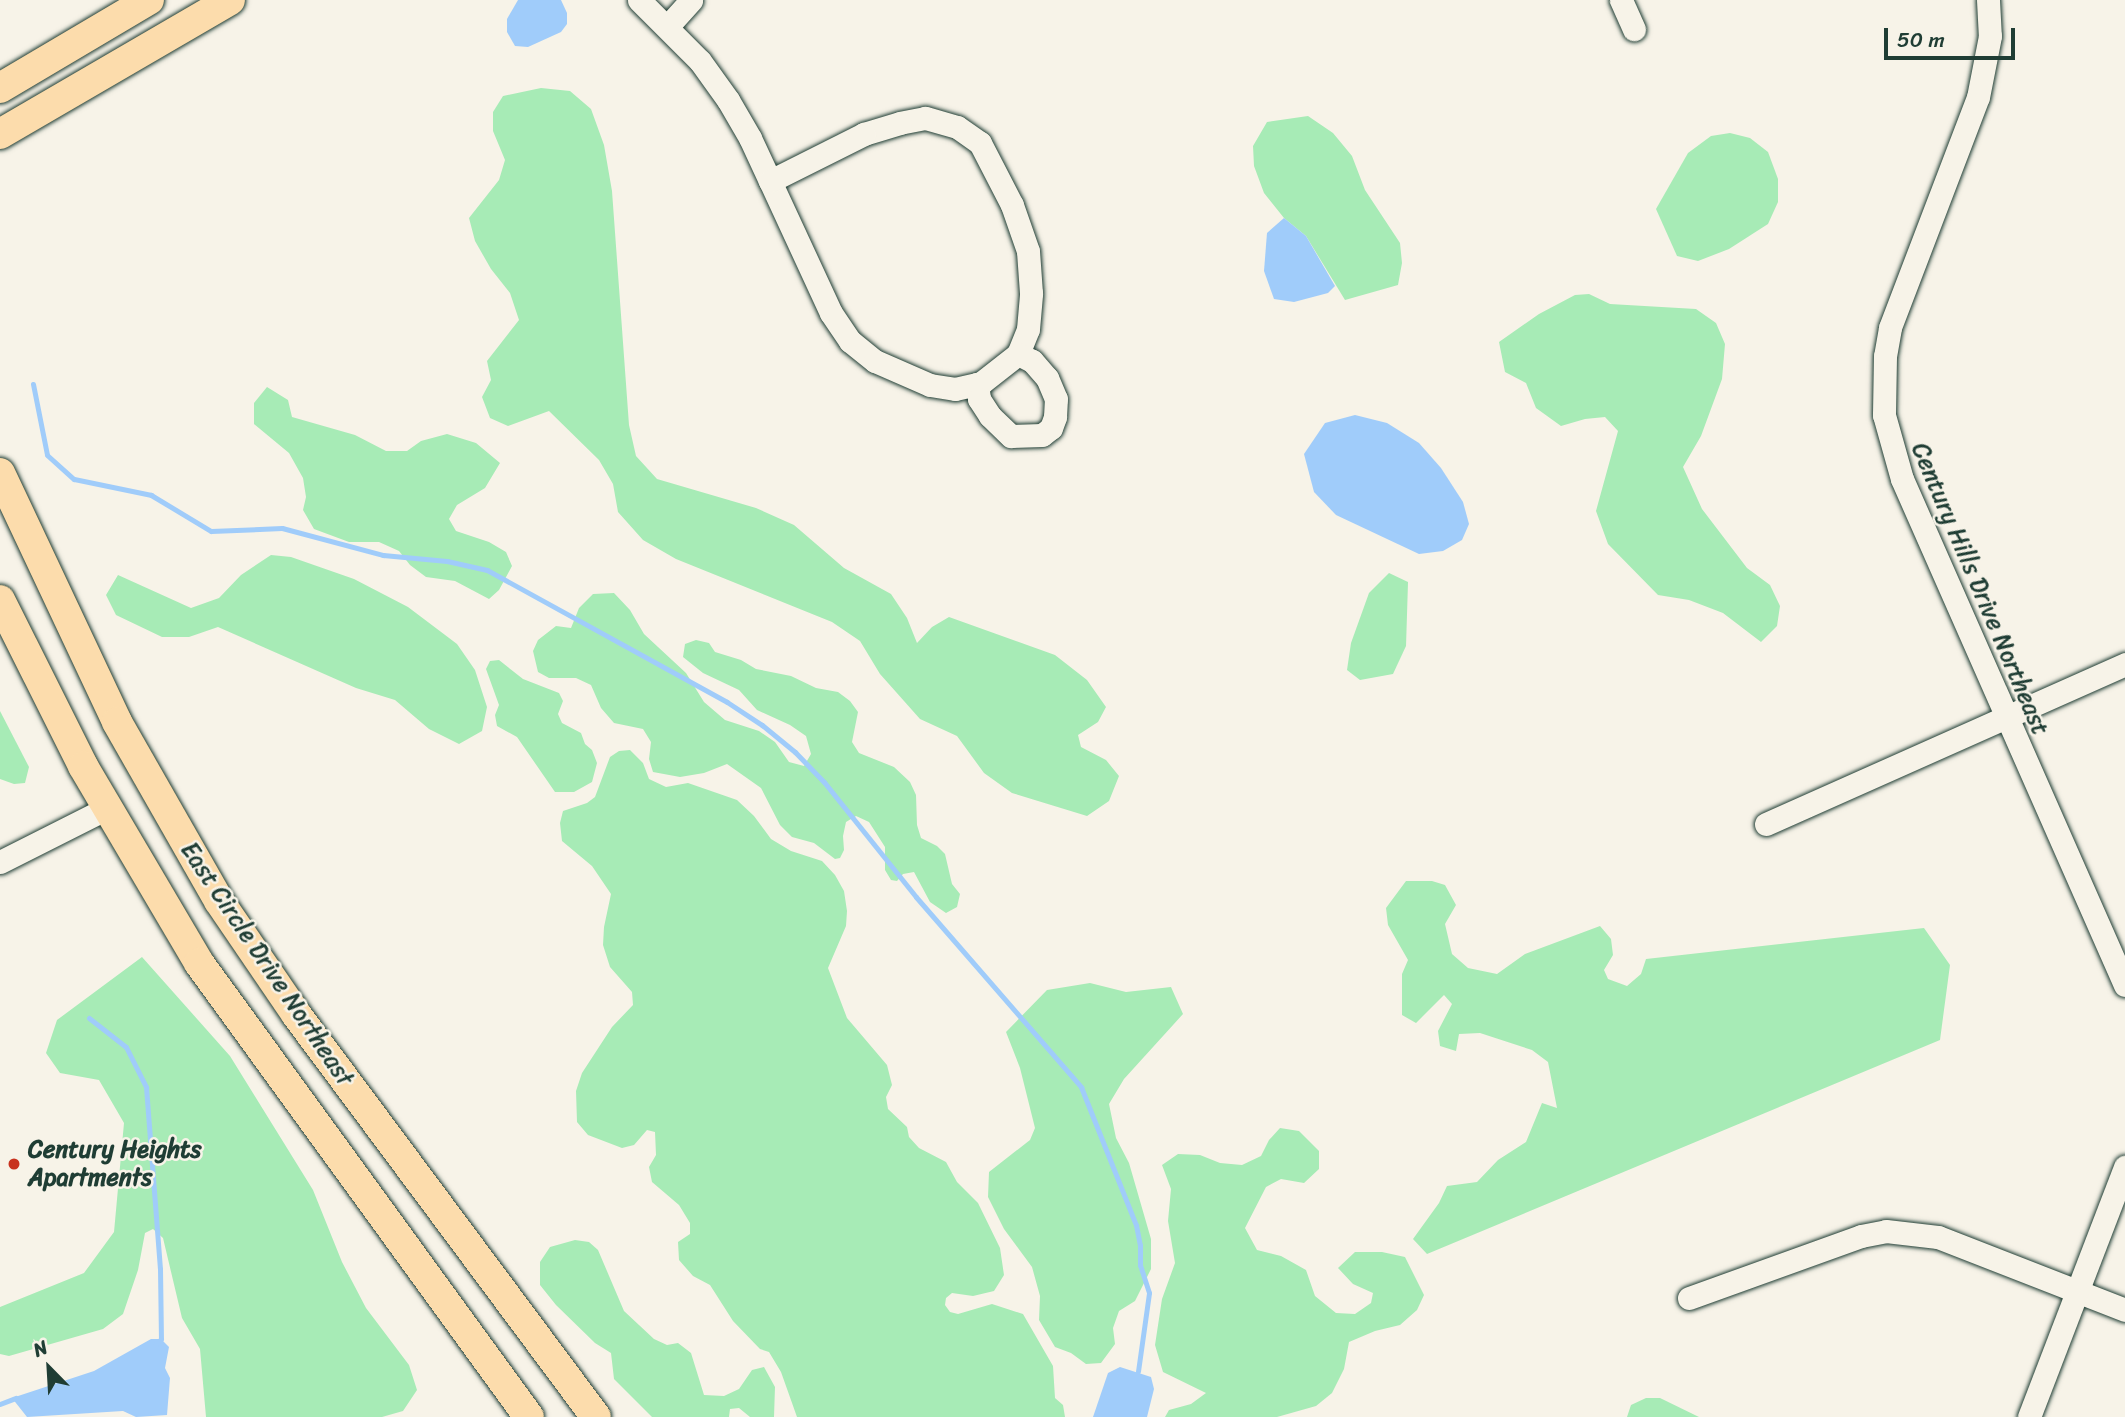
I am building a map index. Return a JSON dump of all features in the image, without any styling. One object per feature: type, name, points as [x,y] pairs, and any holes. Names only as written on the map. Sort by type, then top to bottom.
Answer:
[{"type":"main road","points":[[0,88],[149,0]]},
{"type":"main road","points":[[0,134],[230,0]]},
{"type":"main road","name":"East Circle Drive Northeast","points":[[0,473],[111,709],[219,901],[312,1035],[596,1417]]},
{"type":"main road","name":"East Circle Drive Northeast","points":[[0,600],[49,701],[107,808],[199,963],[248,1035],[529,1417]]},
{"type":"street","points":[[639,0],[700,61],[728,100],[770,181],[831,313],[850,341],[875,361],[930,385],[955,389],[977,384],[999,372],[1018,354],[1028,329],[1031,293],[1028,250],[1012,205],[980,143],[957,127],[925,118],[864,134],[770,181]]},
{"type":"street","points":[[667,27],[691,0]]},
{"type":"street","points":[[1621,0],[1634,29]]},
{"type":"street","name":"Century Hills Drive Northeast","points":[[1988,0],[1990,36],[1978,97],[1890,328],[1884,366],[1884,415],[1902,479],[2125,985]]},
{"type":"street","points":[[977,384],[979,399],[990,416],[1011,436],[1042,435],[1051,428],[1056,399],[1046,377],[1032,361],[1018,354]]},
{"type":"street","points":[[1766,824],[2125,664]]},
{"type":"street","points":[[0,862],[107,808]]},
{"type":"street","points":[[2029,1417],[2125,1167]]},
{"type":"street","points":[[1689,1298],[1861,1236],[1886,1231],[1938,1237],[2125,1310]]},
{"type":"green space","points":[[541,88],[570,91],[591,109],[604,145],[612,191],[629,425],[636,456],[657,479],[756,508],[794,525],[844,568],[891,594],[907,618],[917,643],[932,627],[949,617],[1055,655],[1087,680],[1106,707],[1098,722],[1078,735],[1081,747],[1106,760],[1119,776],[1109,801],[1087,816],[1012,793],[984,773],[957,736],[920,719],[880,674],[860,641],[832,622],[676,559],[643,540],[618,512],[613,484],[599,460],[549,411],[508,426],[490,418],[482,397],[491,380],[487,361],[519,320],[510,293],[491,269],[475,241],[469,218],[499,180],[505,160],[493,131],[493,112],[503,96]]},
{"type":"green space","points":[[1308,116],[1333,133],[1352,156],[1365,190],[1400,243],[1402,263],[1398,285],[1345,300],[1306,236],[1284,218],[1264,193],[1254,166],[1253,146],[1267,122]]},
{"type":"green space","points":[[1730,133],[1750,138],[1768,152],[1778,179],[1778,202],[1768,224],[1729,249],[1698,261],[1677,256],[1656,209],[1688,153],[1711,136]]},
{"type":"green space","points":[[1589,294],[1610,304],[1696,309],[1716,323],[1725,344],[1722,379],[1701,436],[1683,467],[1702,509],[1747,568],[1770,585],[1780,606],[1777,626],[1761,642],[1723,613],[1689,600],[1658,595],[1608,544],[1596,511],[1618,431],[1605,417],[1561,426],[1536,408],[1526,383],[1505,372],[1499,342],[1539,314],[1575,295]]},
{"type":"green space","points":[[267,387],[288,400],[292,417],[355,435],[386,451],[407,451],[421,441],[447,434],[476,443],[500,463],[485,488],[457,505],[449,519],[456,531],[489,542],[506,552],[512,566],[499,590],[489,599],[455,581],[426,577],[410,565],[399,551],[379,542],[349,542],[314,529],[303,510],[306,497],[303,478],[289,453],[254,424],[254,403]]},
{"type":"green space","points":[[271,555],[291,557],[354,579],[408,607],[457,644],[475,670],[487,707],[482,731],[459,744],[429,729],[395,700],[356,688],[218,627],[189,637],[162,637],[116,615],[106,595],[118,575],[191,608],[219,598],[241,575]]},
{"type":"green space","points":[[1389,573],[1408,582],[1406,646],[1393,674],[1360,680],[1347,670],[1351,643],[1369,593]]},
{"type":"green space","points":[[614,593],[630,610],[644,634],[686,673],[704,702],[725,720],[759,731],[775,742],[789,762],[804,766],[811,754],[806,736],[790,725],[757,710],[739,690],[703,673],[683,657],[685,644],[696,640],[709,643],[715,652],[741,660],[756,669],[791,676],[816,688],[838,692],[850,701],[858,712],[852,742],[859,753],[894,767],[910,782],[916,795],[917,825],[921,838],[937,846],[945,854],[952,884],[960,894],[957,907],[946,913],[930,902],[914,872],[903,874],[897,881],[891,880],[885,870],[885,847],[869,822],[856,816],[846,822],[844,850],[840,858],[835,859],[814,843],[792,837],[780,825],[761,788],[727,764],[704,773],[680,777],[653,772],[649,759],[651,742],[643,729],[614,723],[601,708],[591,685],[576,678],[549,678],[538,672],[533,651],[538,640],[556,626],[571,628],[579,608],[593,594]]},
{"type":"green space","points":[[499,660],[523,679],[559,693],[563,701],[558,714],[562,723],[581,733],[597,763],[592,782],[574,792],[555,792],[517,737],[497,726],[495,715],[499,705],[486,669],[490,661]]},
{"type":"green space","points":[[0,711],[29,767],[25,783],[14,784],[0,779]]},
{"type":"green space","points":[[630,750],[643,763],[649,779],[666,787],[688,783],[737,800],[754,816],[771,839],[791,851],[822,861],[835,875],[844,891],[846,926],[828,968],[847,1018],[887,1065],[892,1085],[886,1097],[888,1109],[907,1127],[909,1137],[919,1148],[946,1162],[957,1182],[978,1203],[1000,1248],[1004,1275],[994,1291],[973,1296],[952,1293],[946,1298],[945,1305],[950,1312],[958,1314],[992,1304],[1023,1314],[1053,1366],[1055,1398],[1063,1405],[1065,1417],[797,1417],[781,1372],[769,1352],[760,1349],[733,1321],[710,1285],[693,1276],[679,1260],[678,1242],[690,1234],[690,1223],[679,1205],[652,1182],[649,1167],[656,1155],[655,1132],[647,1130],[634,1145],[622,1148],[588,1135],[577,1122],[576,1091],[582,1073],[612,1027],[633,1005],[632,992],[610,967],[603,945],[611,894],[592,866],[562,841],[560,823],[563,811],[587,803],[595,797],[610,757],[619,751]]},
{"type":"green space","points":[[1406,881],[1432,881],[1445,885],[1456,905],[1445,924],[1452,954],[1468,968],[1497,974],[1525,954],[1600,926],[1611,939],[1613,955],[1604,970],[1608,979],[1627,986],[1641,974],[1646,959],[1924,928],[1950,965],[1940,1040],[1427,1254],[1413,1239],[1439,1203],[1447,1186],[1477,1182],[1498,1160],[1526,1142],[1542,1103],[1557,1108],[1548,1062],[1532,1050],[1480,1033],[1459,1034],[1456,1051],[1440,1046],[1438,1031],[1452,1004],[1444,995],[1416,1023],[1402,1015],[1402,974],[1408,960],[1388,925],[1386,908]]},
{"type":"green space","points":[[142,957],[230,1056],[313,1190],[342,1262],[366,1308],[409,1365],[417,1390],[403,1411],[382,1417],[206,1417],[200,1349],[182,1318],[163,1238],[153,1229],[145,1233],[138,1270],[123,1314],[103,1329],[9,1356],[0,1354],[0,1307],[84,1273],[114,1232],[124,1123],[99,1080],[60,1073],[46,1053],[57,1020]]},
{"type":"green space","points":[[1090,983],[1126,992],[1171,987],[1183,1014],[1124,1079],[1109,1104],[1116,1138],[1129,1163],[1151,1239],[1151,1269],[1135,1301],[1119,1311],[1113,1328],[1115,1344],[1101,1363],[1086,1364],[1071,1353],[1055,1347],[1039,1320],[1040,1296],[1032,1267],[1004,1229],[988,1197],[989,1172],[1030,1140],[1035,1128],[1020,1068],[1006,1032],[1047,990]]},
{"type":"green space","points":[[1280,1128],[1299,1131],[1319,1151],[1319,1169],[1304,1183],[1281,1179],[1266,1187],[1245,1228],[1257,1250],[1281,1256],[1306,1270],[1315,1296],[1336,1313],[1355,1314],[1371,1303],[1373,1293],[1353,1284],[1338,1268],[1355,1252],[1382,1252],[1405,1257],[1424,1295],[1417,1310],[1400,1325],[1375,1331],[1349,1342],[1344,1369],[1332,1393],[1316,1406],[1277,1417],[1165,1417],[1169,1410],[1191,1404],[1206,1393],[1163,1372],[1155,1345],[1162,1299],[1175,1263],[1168,1221],[1171,1189],[1162,1165],[1178,1154],[1200,1155],[1220,1163],[1242,1165],[1261,1156],[1269,1140]]},
{"type":"green space","points":[[575,1240],[589,1242],[598,1250],[624,1311],[654,1339],[667,1345],[678,1343],[691,1353],[704,1395],[724,1396],[739,1389],[752,1370],[764,1367],[775,1387],[774,1417],[750,1417],[739,1408],[730,1409],[729,1417],[652,1417],[614,1379],[611,1353],[595,1343],[556,1305],[540,1285],[540,1262],[550,1247]]},
{"type":"green space","points":[[1646,1398],[1660,1398],[1699,1417],[1627,1417],[1631,1405]]},
{"type":"water","points":[[518,0],[561,0],[567,13],[567,24],[561,32],[528,47],[515,46],[507,32],[507,19]]},
{"type":"water","points":[[1284,218],[1306,236],[1335,286],[1328,293],[1294,302],[1274,299],[1264,271],[1267,233]]},
{"type":"water","points":[[1355,415],[1387,423],[1419,443],[1441,468],[1463,502],[1469,524],[1462,540],[1443,551],[1419,554],[1336,515],[1314,492],[1304,454],[1325,423]]},
{"type":"water","points":[[151,1339],[161,1339],[169,1347],[165,1368],[170,1378],[167,1415],[136,1417],[123,1411],[27,1417],[12,1398],[94,1371]]},
{"type":"water","points":[[1120,1367],[1151,1377],[1154,1389],[1147,1417],[1093,1417],[1108,1373]]},
{"type":"waterway","points":[[33,384],[47,455],[74,479],[151,495],[211,531],[282,528],[383,555],[447,561],[487,570],[727,702],[762,725],[795,752],[824,782],[916,897],[1081,1087],[1136,1225],[1140,1265],[1149,1293],[1138,1371]]},
{"type":"waterway","points":[[89,1018],[126,1047],[146,1087],[160,1269],[161,1339],[156,1344]]},
{"type":"waterway","points":[[0,1404],[16,1398]]},
{"type":"place","name":"Century Heights Apartments","points":[[14,1164]]}]
